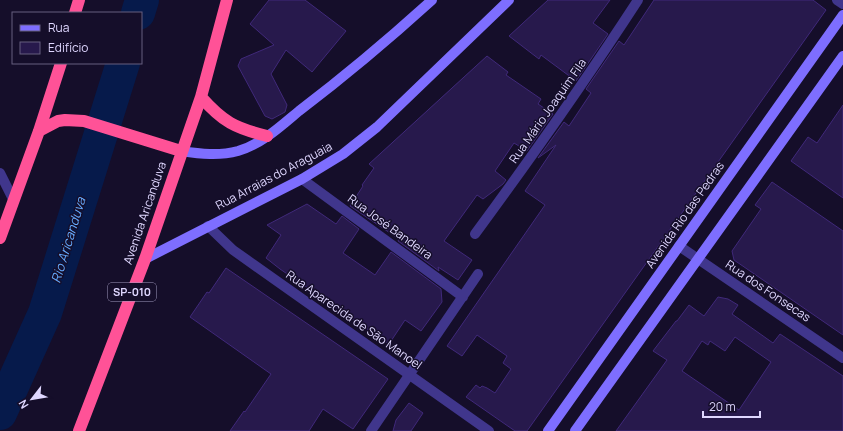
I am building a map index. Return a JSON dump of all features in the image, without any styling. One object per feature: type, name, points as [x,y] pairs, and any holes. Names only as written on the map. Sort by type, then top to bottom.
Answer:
[{"type":"highway","points":[[75,12],[78,0]]},
{"type":"highway","name":"Avenida Aricanduva","points":[[79,431],[144,259],[201,97],[227,0]]},
{"type":"highway","points":[[0,238],[39,131],[61,64]]},
{"type":"highway","points":[[201,97],[214,112],[232,125],[250,132],[267,136]]},
{"type":"highway","points":[[39,131],[58,121],[84,121],[181,151]]},
{"type":"main road","points":[[181,151],[202,154],[222,154],[239,151],[251,146],[267,136],[346,75],[432,0]]},
{"type":"main road","name":"Rua Arraias do Araguaia","points":[[144,259],[302,179],[343,154],[377,127],[509,0]]},
{"type":"main road","name":"Avenida Rio das Pedras","points":[[548,431],[843,15]]},
{"type":"main road","points":[[575,431],[843,56]]},
{"type":"street","name":"Rua Mário Joaquim Fila","points":[[475,234],[595,66],[638,0]]},
{"type":"street","points":[[837,0],[843,4]]},
{"type":"street","points":[[0,173],[14,201]]},
{"type":"street","name":"Rua José Bandeira","points":[[302,179],[463,297]]},
{"type":"street","name":"Rua Aparecida de São Manoel","points":[[208,226],[234,250],[489,431]]},
{"type":"street","name":"Rua dos Fonsecas","points":[[678,246],[843,358]]},
{"type":"street","points":[[371,431],[478,274]]},
{"type":"building","points":[[269,0],[305,0],[346,31],[312,72],[286,50],[271,74],[287,105],[285,112],[272,119],[265,116],[238,66],[241,59],[274,45],[250,24]]},
{"type":"building","points":[[548,0],[610,0],[593,23],[608,34],[576,81],[541,55],[539,59],[509,36]]},
{"type":"building","points":[[654,0],[813,0],[826,10],[527,431],[515,431],[466,397],[476,385],[480,388],[482,386],[487,388],[495,393],[511,369],[503,363],[507,356],[477,335],[462,356],[447,346],[545,205],[525,191],[556,145],[538,158],[564,122],[569,126],[591,93],[586,89],[619,41],[624,45]]},
{"type":"building","points":[[487,56],[508,72],[506,75],[541,99],[538,104],[553,114],[527,151],[514,143],[495,171],[506,180],[483,199],[477,195],[444,241],[472,260],[458,280],[438,267],[439,271],[398,241],[399,239],[350,206],[374,168],[369,164]]},
{"type":"building","points":[[843,105],[843,198],[791,161],[808,137],[817,143]]},
{"type":"building","points":[[772,182],[843,231],[843,335],[734,260],[732,251],[761,209],[755,205]]},
{"type":"building","points":[[307,204],[336,224],[342,216],[359,229],[343,253],[375,275],[391,252],[441,289],[442,302],[421,331],[405,320],[389,344],[266,258],[281,235],[267,225]]},
{"type":"building","points":[[226,268],[388,379],[353,429],[323,409],[309,431],[230,431],[271,374],[190,317]]},
{"type":"building","points":[[718,297],[728,299],[738,305],[732,314],[773,343],[780,334],[843,376],[843,431],[616,431],[667,360],[653,351],[689,305],[704,316]],"holes":[[[735,337],[771,362],[739,410],[682,371],[702,341],[708,345],[710,341],[725,351]]]},
{"type":"building","points":[[409,403],[423,413],[411,431],[393,431],[396,420]]},
{"type":"waterway","name":"Rio Aricanduva","points":[[138,12],[142,0]]},
{"type":"waterway","name":"Rio Aricanduva","points":[[0,413],[45,313],[123,64]]}]
